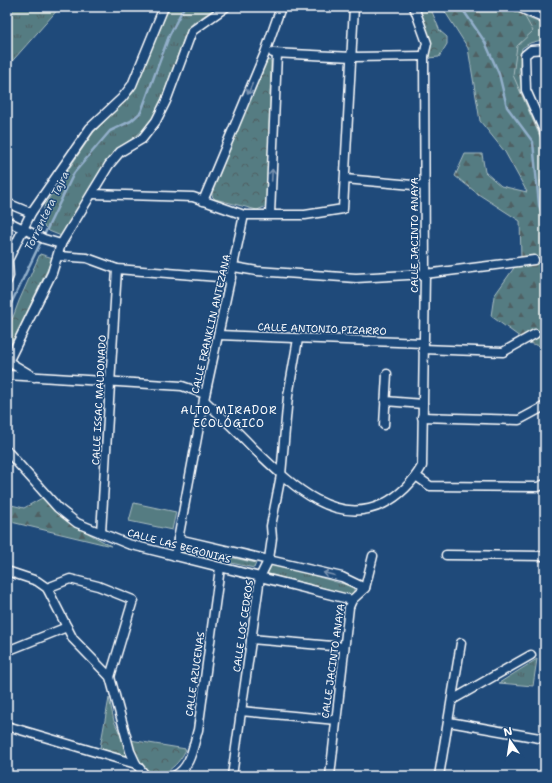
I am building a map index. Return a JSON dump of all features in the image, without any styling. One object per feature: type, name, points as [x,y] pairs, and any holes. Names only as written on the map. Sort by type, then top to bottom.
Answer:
[{"type":"street","points":[[7,281],[9,276],[8,260],[32,213],[90,128],[122,98],[132,85],[164,7]]},
{"type":"street","points":[[37,378],[8,363],[58,256],[61,244],[109,165],[120,152],[142,139],[156,121],[166,101],[192,31],[226,7]]},
{"type":"street","points":[[203,201],[265,53],[281,7]]},
{"type":"street","points":[[92,194],[193,197],[244,215],[305,215],[343,209],[354,7]]},
{"type":"street","name":"CALLE JACINTO ANAYA","points":[[414,7],[427,43],[424,56],[425,274],[422,466],[416,476]]},
{"type":"street","points":[[518,7],[545,19]]},
{"type":"street","points":[[545,50],[531,50],[525,55],[526,90],[545,133]]},
{"type":"street","points":[[265,53],[352,57],[424,56]]},
{"type":"street","points":[[270,214],[277,54]]},
{"type":"street","points":[[345,180],[424,186]]},
{"type":"street","points":[[7,203],[32,213]]},
{"type":"street","name":"CALLE FRANKLIN ANTEZANA","points":[[175,556],[204,397],[220,335],[244,215]]},
{"type":"street","points":[[7,221],[22,232],[61,244]]},
{"type":"street","points":[[58,256],[87,258],[118,269],[231,278]]},
{"type":"street","points":[[234,267],[257,271],[356,278],[425,274],[534,260]]},
{"type":"street","name":"CALLE ISSAC MALDONADO","points":[[101,533],[118,269]]},
{"type":"street","name":"CALLE ANTONIO PIZARRO","points":[[220,335],[504,352],[535,334]]},
{"type":"street","name":"CALLE LOS CEDROS","points":[[232,776],[260,577],[269,559],[272,538],[271,526],[281,474],[288,396],[298,339]]},
{"type":"street","points":[[384,425],[387,374]]},
{"type":"street","points":[[7,375],[182,386],[204,397],[281,474],[317,500],[333,507],[348,511],[362,510],[388,501],[400,493],[416,476],[430,486],[538,487],[545,484]]},
{"type":"street","points":[[385,401],[423,404]]},
{"type":"street","points":[[422,417],[519,420],[545,406]]},
{"type":"street","name":"CALLE LAS BEGONIAS","points":[[7,452],[58,508],[77,523],[128,544],[352,600]]},
{"type":"street","name":"CALLE LAS BEGONIAS","points":[[178,539],[342,577],[366,588]]},
{"type":"street","points":[[446,555],[545,556],[545,551]]},
{"type":"street","points":[[366,588],[373,556]]},
{"type":"street","name":"CALLE AZUCENAS","points":[[177,775],[186,765],[192,753],[198,730],[220,568]]},
{"type":"street","points":[[7,571],[37,580],[47,588],[73,639],[83,651],[110,677],[130,751],[136,764],[146,776]]},
{"type":"street","points":[[7,577],[23,576]]},
{"type":"street","points":[[47,588],[70,579],[98,586],[133,600],[110,677]]},
{"type":"street","name":"CALLE JACINTO ANAYA","points":[[330,776],[349,607],[352,600],[366,588]]},
{"type":"street","points":[[7,651],[67,627]]},
{"type":"street","points":[[251,639],[344,647]]},
{"type":"street","points":[[440,776],[461,643]]},
{"type":"street","points":[[452,700],[531,655]]},
{"type":"street","points":[[241,712],[336,720]]},
{"type":"street","points":[[449,722],[545,739]]},
{"type":"street","points":[[7,726],[136,764]]},
{"type":"green space","points":[[7,7],[60,7],[7,67]]},
{"type":"green space","points":[[169,7],[218,7],[194,22],[186,32],[160,104],[148,127],[118,149],[105,163],[78,212],[61,236],[49,231],[41,223],[45,204],[93,133],[133,93]]},
{"type":"green space","points":[[419,7],[430,7],[440,31],[447,37],[447,44],[439,57],[428,58],[430,45],[429,38]]},
{"type":"green space","points":[[442,7],[512,7],[521,10],[533,31],[517,46],[513,75],[545,148],[545,179],[540,181],[545,194],[545,347],[528,343],[491,316],[494,296],[521,258],[520,221],[478,194],[455,176],[465,154],[482,154],[485,172],[501,186],[527,192],[505,152],[480,121],[468,48]]},
{"type":"green space","points":[[501,7],[545,25],[545,39],[530,43],[522,48],[519,72],[522,89],[545,142],[545,194],[511,105]]},
{"type":"green space","points":[[267,60],[271,61],[267,206],[257,210],[215,199],[212,196],[212,191],[264,63]]},
{"type":"green space","points":[[40,254],[53,258],[7,353],[7,333],[19,301]]},
{"type":"green space","points":[[42,498],[70,523],[111,546],[7,521],[7,504],[24,508]]},
{"type":"green space","points":[[134,503],[176,512],[172,530],[129,521]]},
{"type":"green space","points":[[180,546],[256,563],[254,568],[178,551]]},
{"type":"green space","points":[[273,564],[354,587],[354,594],[351,596],[266,574],[270,566]]},
{"type":"green space","points":[[537,659],[533,686],[499,683]]},
{"type":"green space","points":[[109,698],[114,721],[126,747],[127,756],[123,757],[100,748]]},
{"type":"green space","points":[[130,740],[186,749],[180,760],[175,765],[158,774],[146,770],[141,764],[136,756]]},
{"type":"waterway","name":"Torrentera Tajra","points":[[7,312],[74,173],[110,131],[131,121],[141,112],[169,36],[184,7]]},
{"type":"waterway","points":[[461,7],[485,42],[499,74],[507,107],[533,142],[539,205],[545,224]]},
{"type":"district","name":"ALTO MIRADOR ECOLÓGICO","points":[[229,416]]}]
